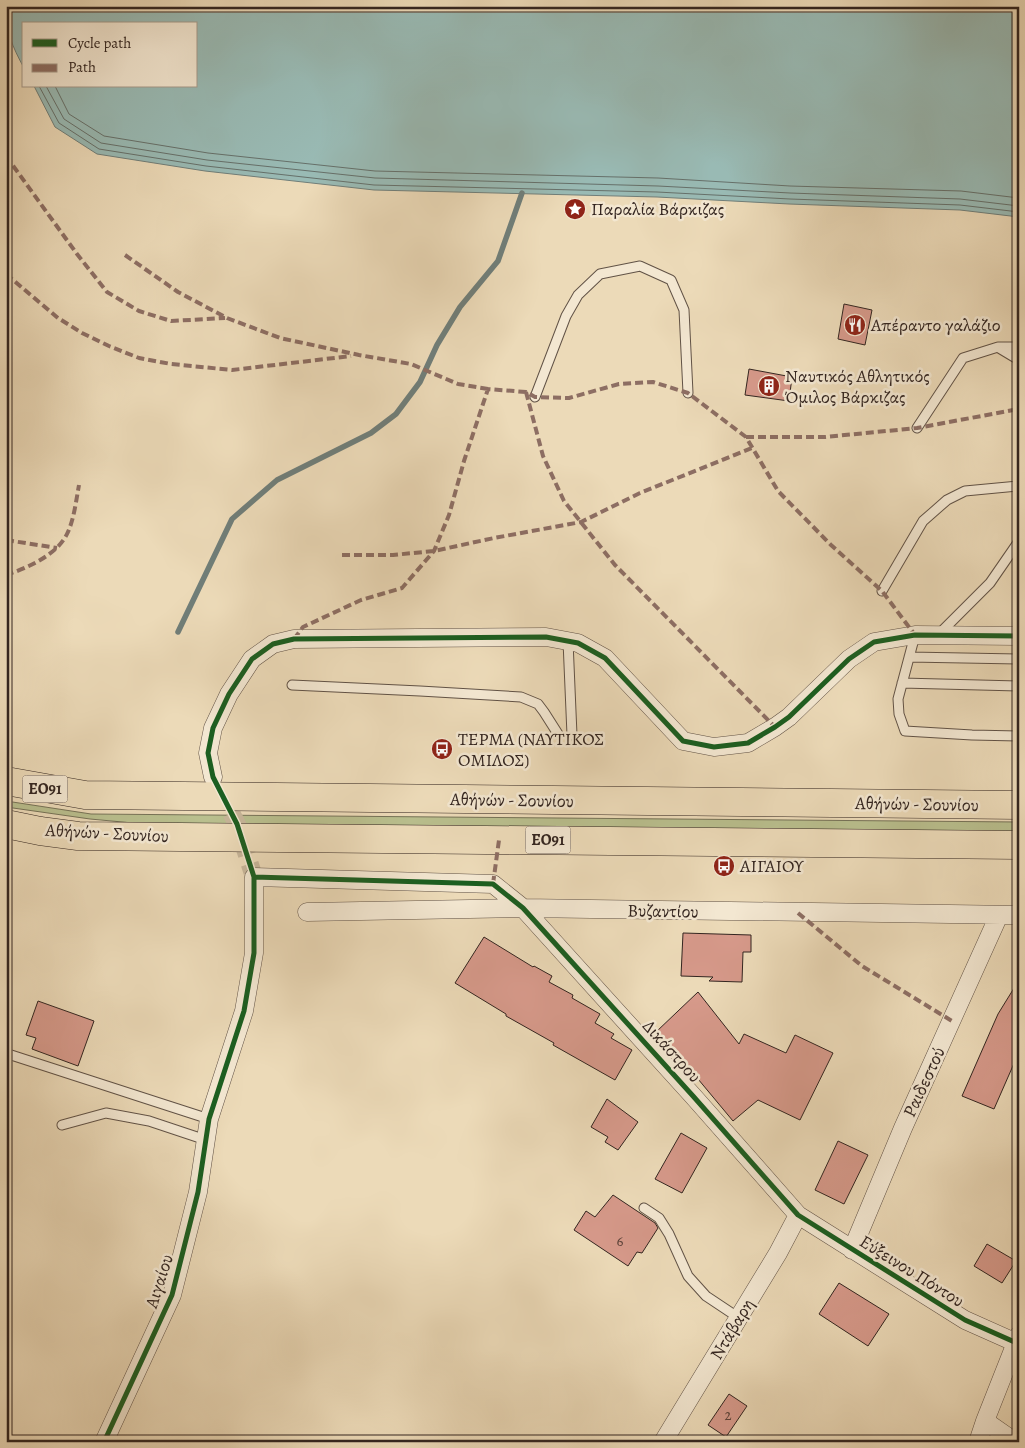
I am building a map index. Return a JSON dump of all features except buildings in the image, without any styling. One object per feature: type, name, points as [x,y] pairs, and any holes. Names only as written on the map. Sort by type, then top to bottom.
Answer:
[{"type":"main road","name":"Αθήνών - Σουνίου","points":[[6,781],[85,794],[1019,805]]},
{"type":"main road","name":"Αθήνών - Σουνίου","points":[[6,824],[78,836],[1019,845]]},
{"type":"street","points":[[213,777],[208,752],[213,728],[229,694],[252,659],[272,644],[294,639],[546,637],[578,642],[605,658],[683,741],[714,747],[748,743],[774,727],[789,717],[850,659],[874,642],[915,635],[1019,636]]},
{"type":"street","name":"Δικάστρου","points":[[209,1119],[244,1011],[254,953],[254,876],[493,884],[523,908],[798,1215]]},
{"type":"street","name":"Βυζαντίου","points":[[307,912],[523,908],[1019,915]]},
{"type":"street","name":"Ραιδεστού","points":[[852,1250],[903,1128],[999,915]]},
{"type":"street","name":"Αιγαίου","points":[[104,1442],[172,1295],[198,1192],[209,1119]]},
{"type":"street","name":"Εύξεινου Πόντου","points":[[798,1215],[965,1320],[1018,1340]]},
{"type":"street","name":"Ντάβαρη","points":[[663,1442],[778,1253],[798,1215]]},
{"type":"street","points":[[978,1442],[1018,1340]]},
{"type":"street","points":[[985,1421],[1015,1442]]},
{"type":"lane","points":[[535,397],[566,316],[578,295],[600,274],[640,266],[671,280],[684,310],[688,393]]},
{"type":"lane","points":[[916,428],[963,358],[998,348],[1019,347]]},
{"type":"lane","points":[[998,348],[1019,360]]},
{"type":"lane","points":[[882,591],[923,521],[947,500],[965,491],[1019,486]]},
{"type":"lane","points":[[938,635],[990,583],[1019,541]]},
{"type":"lane","points":[[915,635],[898,699],[899,714],[905,731],[1019,736]]},
{"type":"lane","points":[[568,641],[572,735]]},
{"type":"lane","points":[[909,657],[1019,659]]},
{"type":"lane","points":[[902,683],[1019,686]]},
{"type":"lane","points":[[292,685],[521,697],[538,704],[558,734]]},
{"type":"lane","points":[[8,1054],[209,1119]]},
{"type":"lane","points":[[62,1126],[106,1113],[149,1121],[206,1140]]},
{"type":"lane","points":[[644,1208],[659,1218],[669,1234],[688,1276],[706,1296],[739,1318]]},
{"type":"green space","points":[[6,801],[91,814],[1019,822],[1019,833],[155,825],[90,819],[6,807]]},
{"type":"water","points":[[6,6],[1019,6],[1019,217],[960,210],[657,197],[374,190],[205,171],[97,154],[55,127],[35,88],[198,88],[198,22],[22,22],[22,64],[10,38]]},
{"type":"waterway","points":[[178,632],[232,519],[277,480],[371,433],[396,414],[420,382],[437,345],[460,307],[498,261],[522,193]]},
{"type":"tunnel","points":[[219,789],[237,824],[254,877]]},
{"type":"marked path","points":[[6,156],[107,292],[139,311],[171,321],[225,318]]},
{"type":"marked path","points":[[125,255],[178,292],[227,318],[280,338],[411,364],[458,384],[488,389]]},
{"type":"marked path","points":[[6,274],[58,318],[82,333],[139,358],[171,364],[232,370],[351,356]]},
{"type":"marked path","points":[[294,639],[303,627],[361,600],[402,588],[434,551],[449,515],[464,461],[488,389],[526,392],[535,397],[569,398],[619,384],[653,382],[688,393],[746,437],[778,491],[831,545],[882,591],[915,635]]},
{"type":"marked path","points":[[526,392],[543,456],[564,501],[615,565],[775,727]]},
{"type":"marked path","points":[[746,437],[825,437],[917,428],[1019,409]]},
{"type":"marked path","points":[[342,555],[393,555],[434,551],[581,522],[640,493],[752,448]]},
{"type":"marked path","points":[[6,575],[41,560],[62,542],[71,523],[79,485]]},
{"type":"marked path","points":[[6,540],[57,548]]},
{"type":"marked path","points":[[493,884],[499,840]]},
{"type":"marked path","points":[[798,913],[862,966],[952,1021]]},
{"type":"cycle path","points":[[104,1442],[172,1295],[198,1192],[209,1119],[244,1011],[254,953],[254,877],[237,824],[213,777],[208,753],[213,728],[229,694],[252,659],[273,644],[294,639],[546,637],[578,643],[605,658],[683,741],[714,747],[748,743],[775,727],[789,717],[849,659],[874,642],[915,635],[1019,636]]},
{"type":"cycle path","points":[[254,877],[493,884],[523,908],[798,1215],[965,1320],[1019,1344]]},
{"type":"place","name":"Παραλία Βάρκιζας","points":[[575,209]]},
{"type":"place","name":"Απέραντο γαλάζιο","points":[[855,325]]},
{"type":"place","name":"Ναυτικός Αθλητικός Όμιλος Βάρκιζας","points":[[769,386]]},
{"type":"place","name":"ΤΕΡΜΑ (ΝΑΥΤΙΚΟΣ ΟΜΙΛΟΣ)","points":[[442,749]]},
{"type":"place","name":"ΑΙΓΑΙΟΥ","points":[[724,866]]}]
